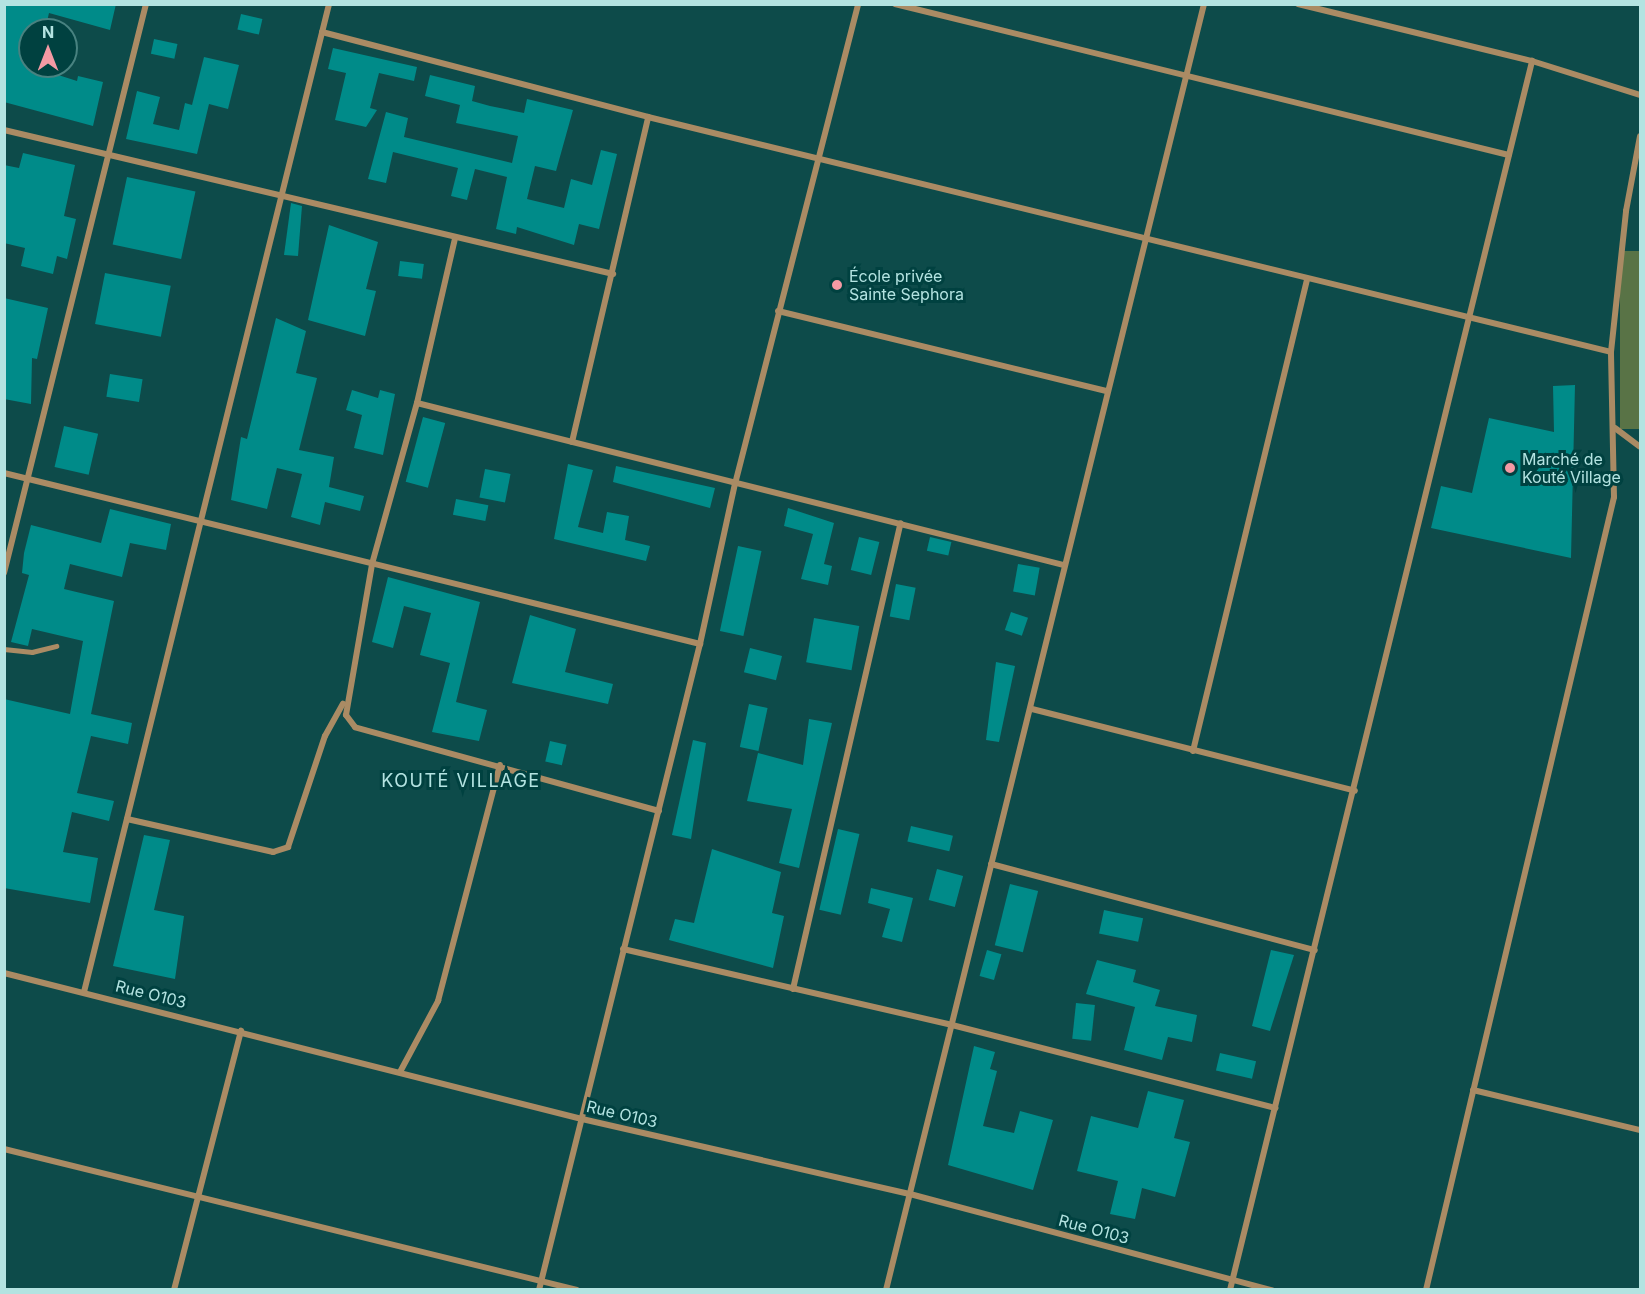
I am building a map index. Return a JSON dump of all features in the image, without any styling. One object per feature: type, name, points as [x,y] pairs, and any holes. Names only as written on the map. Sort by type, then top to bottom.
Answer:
[{"type":"street","points":[[4,573],[111,157],[146,4]]},
{"type":"street","points":[[84,992],[329,4]]},
{"type":"street","points":[[539,1290],[700,644],[735,484],[858,4]]},
{"type":"street","points":[[895,4],[1509,155]]},
{"type":"street","points":[[886,1290],[991,864],[1032,709],[1064,565],[1204,4]]},
{"type":"street","points":[[1298,4],[1532,61],[1641,95]]},
{"type":"street","points":[[322,32],[648,117],[1307,281],[1611,352]]},
{"type":"street","points":[[1230,1290],[1472,319],[1532,61]]},
{"type":"street","points":[[572,442],[648,117]]},
{"type":"street","points":[[4,130],[454,239],[613,274]]},
{"type":"street","points":[[1426,1290],[1614,497],[1615,428],[1611,352],[1626,211],[1641,136]]},
{"type":"street","points":[[127,819],[273,852],[288,847],[325,736],[343,704],[372,564],[417,403],[454,239]]},
{"type":"street","points":[[1193,751],[1307,281]]},
{"type":"street","points":[[778,311],[1107,391]]},
{"type":"street","points":[[417,403],[1064,565]]},
{"type":"street","points":[[1615,428],[1641,447]]},
{"type":"street","points":[[4,473],[700,644]]},
{"type":"street","points":[[793,988],[901,523]]},
{"type":"street","points":[[343,704],[355,727],[500,765],[659,811]]},
{"type":"street","points":[[1032,709],[1354,791]]},
{"type":"street","points":[[400,1072],[438,1001],[500,765]]},
{"type":"street","points":[[991,864],[1315,950]]},
{"type":"street","points":[[623,950],[952,1025],[1276,1108]]},
{"type":"street","name":"Rue O103","points":[[4,973],[241,1031],[582,1119],[910,1194],[1272,1290]]},
{"type":"street","points":[[174,1290],[241,1031]]},
{"type":"street","points":[[1473,1090],[1641,1130]]},
{"type":"street","points":[[4,1149],[198,1200],[577,1290]]},
{"type":"lane","points":[[4,649],[32,652],[57,646]]},
{"type":"green space","points":[[1620,251],[1640,251],[1640,429],[1620,429]]},
{"type":"building","points":[[4,4],[116,4],[110,30],[78,21],[78,18],[67,18],[49,13],[48,18],[18,18],[18,78],[68,78],[77,81],[78,76],[103,82],[93,126],[4,102]]},
{"type":"building","points":[[241,14],[262,19],[259,35],[237,30]]},
{"type":"building","points":[[154,39],[177,44],[174,59],[151,54]]},
{"type":"building","points":[[333,48],[417,67],[414,81],[379,73],[370,108],[377,110],[366,127],[335,120],[346,73],[328,69]]},
{"type":"building","points":[[204,57],[239,65],[228,109],[209,104],[197,154],[126,139],[137,91],[160,97],[153,124],[179,130],[185,103],[192,105]]},
{"type":"building","points":[[430,75],[475,86],[472,101],[490,106],[524,113],[527,99],[573,110],[556,171],[535,166],[527,199],[564,208],[571,179],[592,185],[601,150],[617,154],[599,229],[579,224],[574,245],[517,227],[516,234],[496,229],[507,177],[475,169],[467,200],[451,196],[458,168],[393,152],[386,183],[368,179],[386,112],[408,118],[404,137],[512,163],[518,136],[456,123],[460,105],[425,96]]},
{"type":"building","points":[[23,153],[75,165],[64,216],[76,219],[67,259],[57,256],[53,274],[21,266],[25,248],[4,243],[4,165],[19,168]]},
{"type":"building","points":[[127,177],[195,192],[181,259],[113,244]]},
{"type":"building","points":[[291,203],[302,206],[298,256],[284,255]]},
{"type":"building","points":[[329,225],[378,242],[366,289],[376,291],[365,336],[308,320]]},
{"type":"building","points":[[400,261],[424,264],[422,279],[398,276]]},
{"type":"building","points":[[105,273],[171,286],[161,337],[95,324]]},
{"type":"building","points":[[4,298],[48,308],[37,359],[32,358],[31,404],[4,399]]},
{"type":"building","points":[[276,318],[306,331],[296,373],[317,378],[299,450],[334,457],[329,487],[364,496],[360,511],[325,502],[320,525],[291,517],[302,474],[277,468],[267,509],[231,500],[241,437],[247,439]]},
{"type":"building","points":[[110,374],[143,379],[139,402],[106,397]]},
{"type":"building","points":[[1575,385],[1571,558],[1431,528],[1441,486],[1472,493],[1489,418],[1554,432],[1553,386]]},
{"type":"building","points":[[352,390],[378,398],[380,390],[395,394],[383,455],[354,448],[362,415],[346,410]]},
{"type":"building","points":[[423,417],[445,423],[428,488],[406,482]]},
{"type":"building","points":[[64,426],[98,434],[89,475],[55,467]]},
{"type":"building","points":[[568,464],[593,470],[578,527],[603,533],[607,512],[629,516],[625,540],[650,546],[646,561],[554,539]]},
{"type":"building","points":[[616,466],[715,488],[710,508],[613,482]]},
{"type":"building","points":[[485,469],[511,474],[505,502],[479,497]]},
{"type":"building","points":[[456,499],[488,505],[485,521],[453,515]]},
{"type":"building","points":[[788,508],[834,523],[824,564],[832,566],[828,585],[801,579],[813,534],[784,526]]},
{"type":"building","points":[[110,509],[171,524],[166,550],[130,543],[122,577],[70,564],[64,589],[114,601],[91,714],[132,723],[128,744],[91,736],[77,793],[114,801],[109,821],[72,812],[63,852],[98,858],[90,903],[4,888],[4,699],[70,714],[83,641],[32,629],[28,646],[11,642],[29,575],[22,573],[24,553],[31,525],[101,543]]},
{"type":"building","points":[[859,537],[879,542],[871,575],[851,570]]},
{"type":"building","points":[[930,537],[951,542],[948,556],[927,551]]},
{"type":"building","points":[[738,546],[761,551],[743,636],[720,631]]},
{"type":"building","points":[[1018,564],[1040,568],[1035,595],[1013,592]]},
{"type":"building","points":[[388,577],[480,602],[456,702],[487,710],[479,741],[432,732],[450,663],[420,655],[431,613],[404,606],[393,648],[372,642]]},
{"type":"building","points":[[896,584],[916,588],[909,620],[890,616]]},
{"type":"building","points":[[1011,612],[1028,618],[1022,636],[1005,630]]},
{"type":"building","points":[[530,615],[576,629],[565,672],[613,684],[608,704],[512,683]]},
{"type":"building","points":[[814,618],[859,626],[851,670],[806,662]]},
{"type":"building","points":[[750,648],[782,656],[776,680],[744,672]]},
{"type":"building","points":[[996,662],[1015,666],[999,742],[986,740]]},
{"type":"building","points":[[749,704],[768,708],[758,751],[740,747]]},
{"type":"building","points":[[809,719],[832,723],[799,868],[779,863],[792,809],[747,801],[758,753],[803,765]]},
{"type":"building","points":[[693,740],[706,743],[691,839],[672,835]]},
{"type":"building","points":[[550,741],[567,745],[562,765],[545,761]]},
{"type":"building","points":[[911,826],[953,836],[949,851],[907,842]]},
{"type":"building","points":[[838,829],[859,834],[841,915],[819,910]]},
{"type":"building","points":[[144,835],[170,840],[154,910],[184,916],[175,979],[113,966]]},
{"type":"building","points":[[712,849],[781,872],[772,913],[784,916],[773,968],[669,940],[675,919],[694,923]]},
{"type":"building","points":[[937,869],[963,876],[955,907],[929,900]]},
{"type":"building","points":[[1010,884],[1038,891],[1023,952],[995,945]]},
{"type":"building","points":[[871,888],[913,898],[902,942],[882,937],[890,909],[868,903]]},
{"type":"building","points":[[1104,910],[1143,918],[1138,942],[1099,933]]},
{"type":"building","points":[[987,950],[1001,954],[994,980],[980,976]]},
{"type":"building","points":[[1271,950],[1294,955],[1270,1031],[1252,1026]]},
{"type":"building","points":[[1097,960],[1136,970],[1133,982],[1160,990],[1155,1006],[1197,1015],[1192,1042],[1168,1037],[1162,1060],[1124,1050],[1135,1007],[1086,994]]},
{"type":"building","points":[[1076,1003],[1095,1005],[1091,1041],[1072,1039]]},
{"type":"building","points":[[974,1046],[995,1052],[990,1069],[997,1071],[983,1126],[1014,1133],[1020,1111],[1053,1120],[1033,1190],[948,1165]]},
{"type":"building","points":[[1220,1053],[1256,1061],[1252,1079],[1216,1071]]},
{"type":"building","points":[[1148,1091],[1184,1100],[1174,1138],[1190,1142],[1175,1197],[1142,1188],[1135,1219],[1110,1214],[1118,1181],[1077,1171],[1091,1116],[1138,1128]]},
{"type":"place","name":"École privée Sainte Sephora","points":[[837,285]]},
{"type":"place","name":"Marché de Kouté Village","points":[[1510,468]]},
{"type":"district","name":"KOUTÉ VILLAGE","points":[[461,781]]}]
